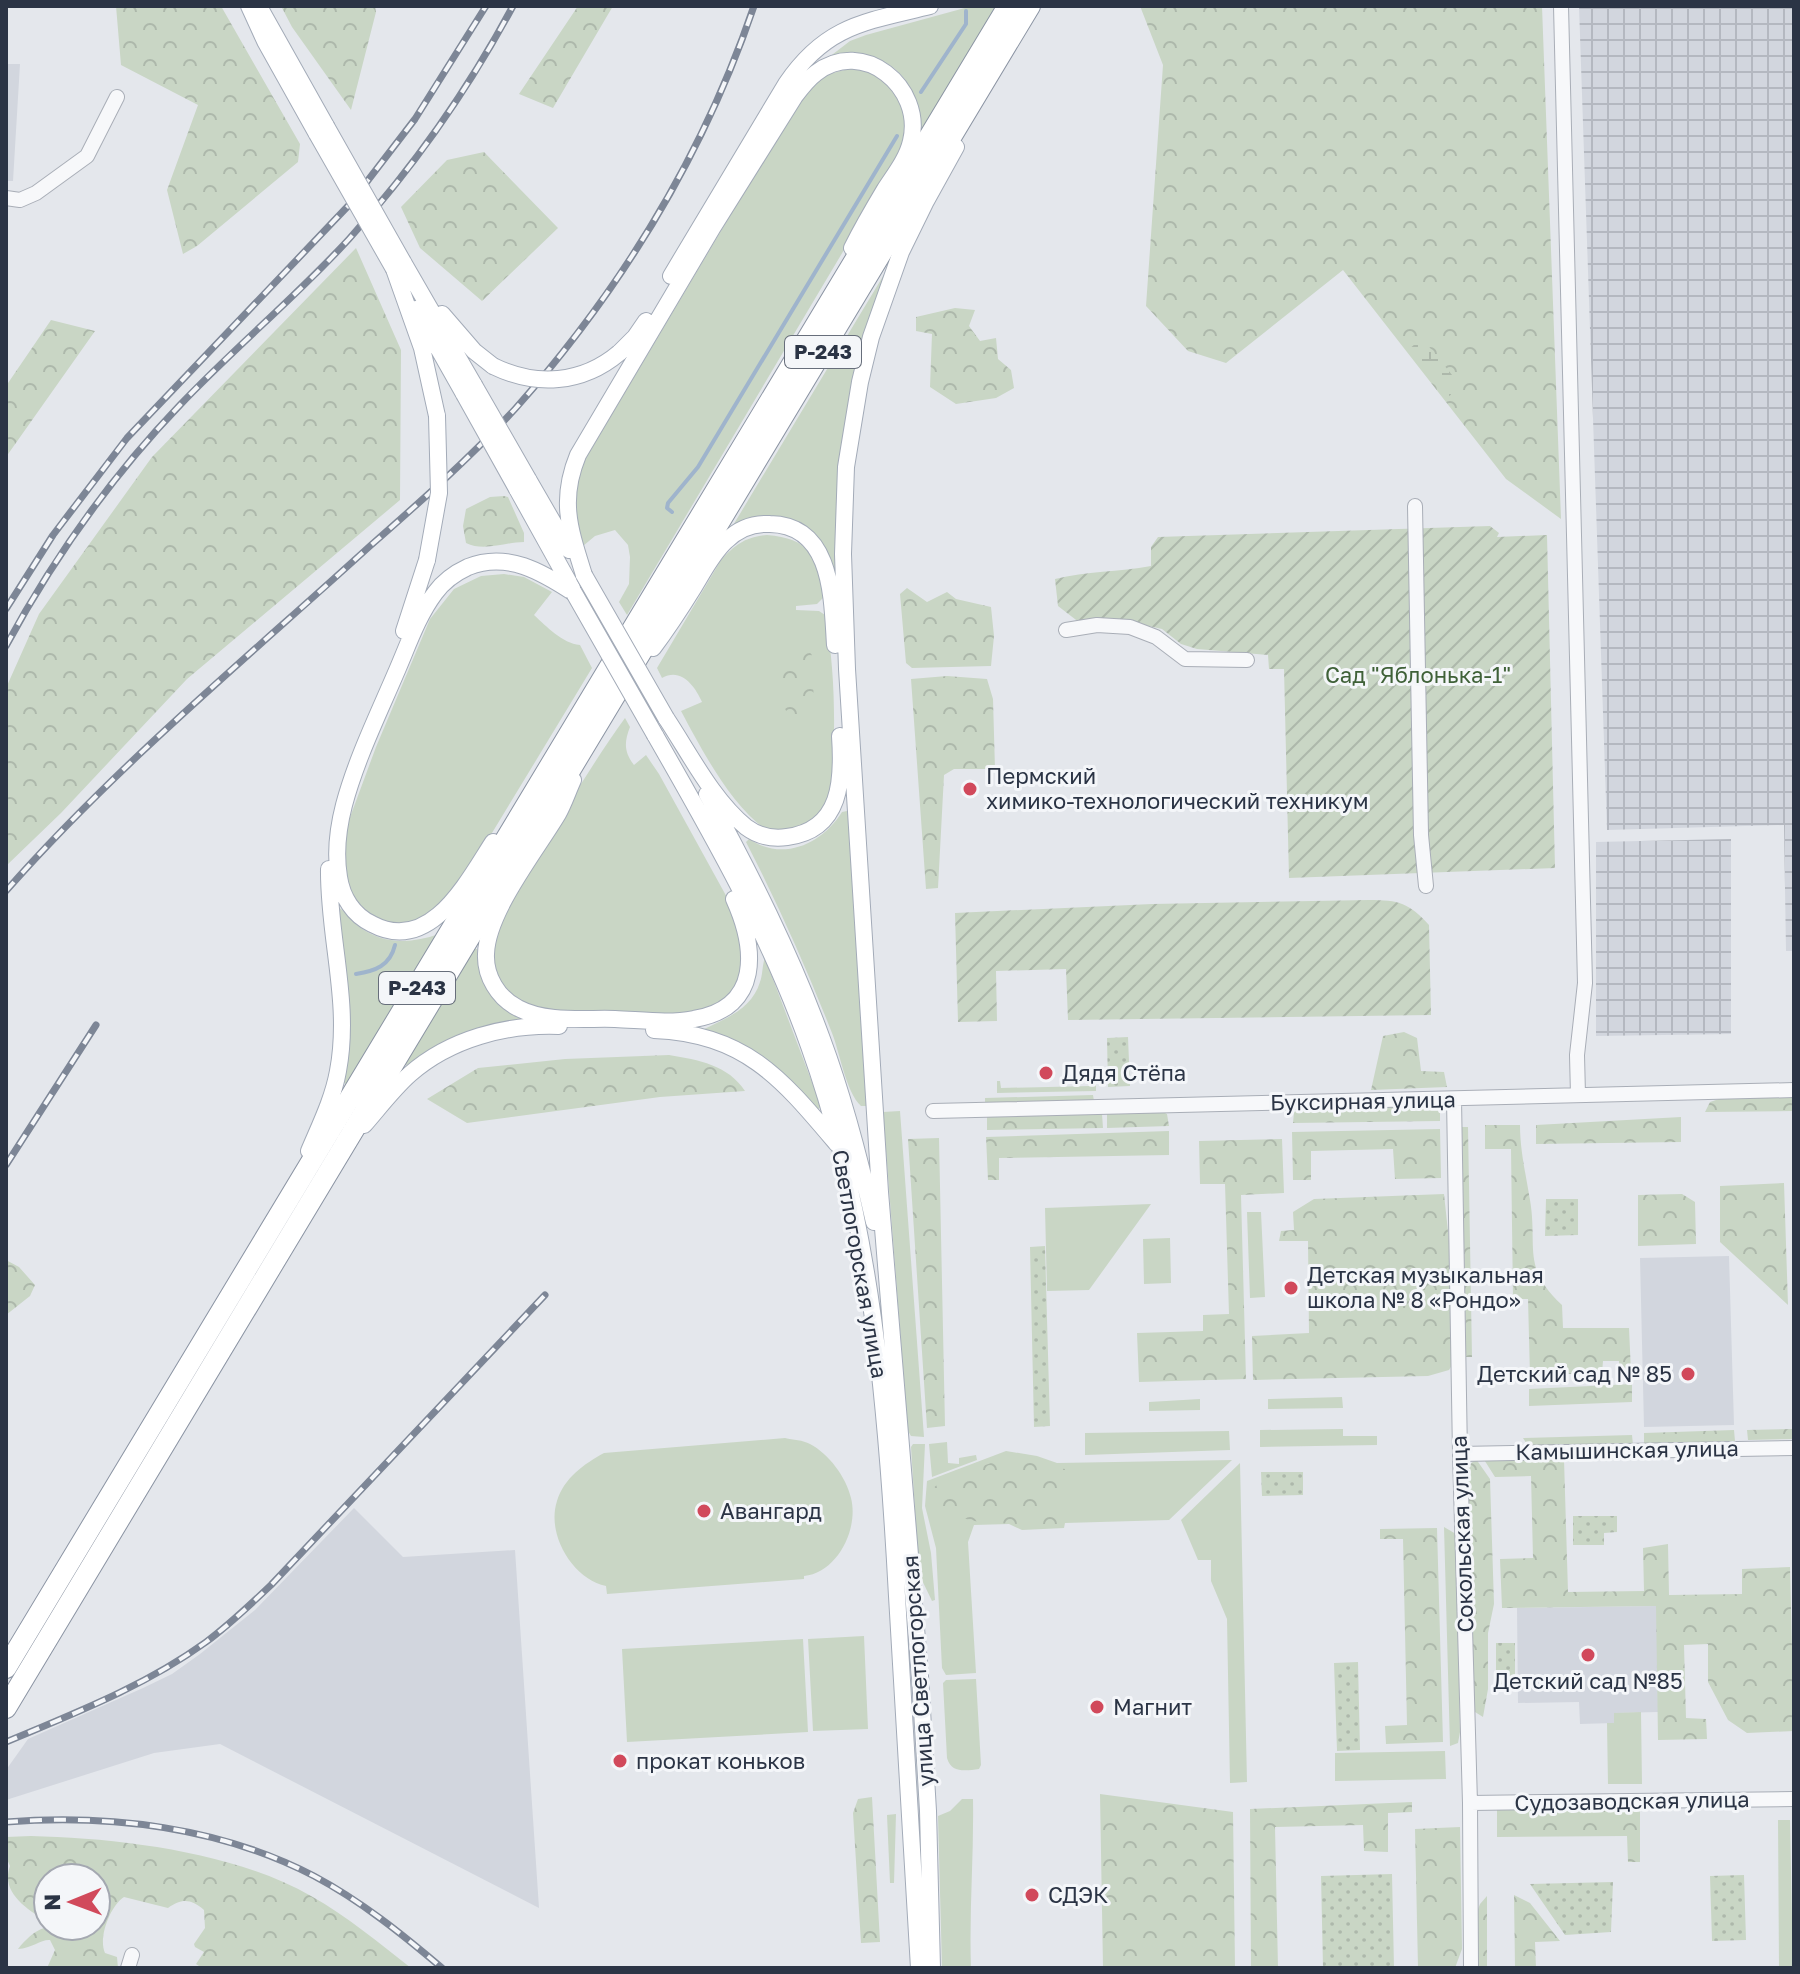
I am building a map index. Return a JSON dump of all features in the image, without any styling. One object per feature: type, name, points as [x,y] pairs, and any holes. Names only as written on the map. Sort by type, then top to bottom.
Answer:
[{"type":"highway","name":"Р-243","points":[[6,1708],[13,1676],[289,1202],[1008,6]]},
{"type":"highway","name":"Р-243","points":[[13,1676],[347,1144],[1033,6]]},
{"type":"main road","points":[[249,6],[265,41],[321,130],[522,484],[574,593]]},
{"type":"main road","points":[[259,6],[321,130]]},
{"type":"main road","points":[[398,266],[460,336],[493,366],[522,377],[547,380],[587,372],[619,353],[635,337],[777,98],[806,56],[848,28],[930,6]]},
{"type":"main road","points":[[896,1374],[880,1192],[847,669],[843,554],[846,467],[871,337],[901,252],[925,203],[1011,57],[1033,6]]},
{"type":"main road","points":[[584,575],[567,514],[571,473],[578,455],[713,227],[795,96],[807,81],[824,68],[846,61],[859,61],[881,69],[901,86],[912,117],[911,141],[901,164],[868,217],[805,344]]},
{"type":"main road","points":[[289,1202],[331,1097],[340,1059],[342,1004],[329,875],[336,806],[352,755],[404,633],[427,560],[439,493],[437,416],[422,348],[398,266]]},
{"type":"main road","points":[[522,484],[584,575],[666,718],[725,805],[750,830],[765,836],[792,836],[818,825],[829,814],[840,787],[842,758],[833,603],[821,555],[811,540],[787,527],[761,524],[738,531],[716,552],[672,623],[616,697]]},
{"type":"main road","points":[[545,774],[497,835],[458,896],[438,917],[413,930],[394,932],[375,926],[352,909],[341,888],[338,864],[338,836],[344,806],[378,715],[415,630],[435,594],[446,581],[468,567],[495,561],[508,561],[538,571],[574,593]]},
{"type":"main road","name":"Светлогорская улица","points":[[574,593],[743,893],[786,986],[809,1045],[841,1149],[858,1226],[881,1370],[895,1545]]},
{"type":"main road","name":"Светлогорская улица","points":[[666,718],[750,876],[822,1039],[855,1142],[874,1224],[896,1374]]},
{"type":"main road","points":[[588,743],[560,810],[495,917],[488,938],[485,957],[489,976],[499,992],[518,1008],[541,1016],[567,1018],[687,1020],[714,1014],[737,996],[750,968],[747,931],[687,792]]},
{"type":"main road","points":[[347,1144],[407,1077],[443,1052],[498,1031],[553,1026],[670,1031],[703,1037],[731,1047],[772,1072],[790,1088],[841,1149]]},
{"type":"main road","name":"улица Светлогорская","points":[[896,1374],[920,1676],[928,1811],[932,1968]]},
{"type":"main road","name":"улица Светлогорская","points":[[895,1545],[919,1968]]},
{"type":"street","points":[[1561,6],[1585,983],[1577,1055],[1578,1095]]},
{"type":"street","points":[[7,201],[20,200],[36,193],[87,156],[117,97]]},
{"type":"street","points":[[1415,506],[1421,835],[1426,886]]},
{"type":"street","points":[[1066,630],[1097,625],[1130,627],[1156,637],[1185,659],[1247,660]]},
{"type":"street","name":"Буксирная улица","points":[[933,1111],[1794,1090]]},
{"type":"street","name":"Сокольская улица","points":[[1454,1099],[1471,1968]]},
{"type":"street","name":"Камышинская улица","points":[[1460,1454],[1794,1448]]},
{"type":"street","name":"Судозаводская улица","points":[[1470,1803],[1794,1799]]},
{"type":"shaded area","points":[[1579,6],[1794,6],[1794,951],[1786,951],[1784,825],[1607,830]]},
{"type":"shaded area","points":[[6,64],[20,64],[13,181],[6,181]]},
{"type":"shaded area","points":[[1731,839],[1731,1034],[1596,1036],[1596,842]]},
{"type":"shaded area","name":"Детский сад № 85","points":[[1729,1256],[1734,1425],[1644,1427],[1640,1258]]},
{"type":"shaded area","points":[[354,1508],[403,1557],[515,1550],[539,1908],[220,1744],[154,1753],[6,1800],[6,1770],[28,1739],[172,1674],[255,1610]]},
{"type":"shaded area","name":"Детский сад №85","points":[[1657,1606],[1658,1712],[1615,1713],[1614,1723],[1580,1724],[1579,1702],[1518,1703],[1517,1608]]},
{"type":"green space","points":[[116,6],[221,6],[300,144],[298,162],[197,246],[183,254],[167,190],[198,105],[121,65]]},
{"type":"green space","points":[[281,6],[375,6],[351,110],[292,27]]},
{"type":"green space","points":[[578,6],[613,6],[553,108],[519,94]]},
{"type":"green space","points":[[972,6],[999,6],[921,130],[914,95],[892,67],[869,57],[824,61],[850,41],[866,35]]},
{"type":"green space","points":[[1140,6],[1542,6],[1561,519],[1506,479],[1343,270],[1226,363],[1188,351],[1146,306],[1163,65]]},
{"type":"green space","points":[[863,67],[888,80],[905,112],[906,135],[901,154],[627,615],[619,602],[629,584],[628,545],[615,530],[595,536],[583,546],[574,510],[577,473],[800,98],[828,75]]},
{"type":"green space","points":[[484,152],[558,228],[482,301],[420,248],[401,207],[447,160]]},
{"type":"green space","points":[[356,248],[401,350],[400,500],[187,679],[61,813],[6,866],[6,688],[39,614],[152,457]]},
{"type":"green space","points":[[900,248],[868,338],[836,572],[824,546],[796,524],[729,532]]},
{"type":"green space","points":[[955,308],[975,310],[969,326],[980,341],[996,338],[998,359],[1011,370],[1014,388],[996,398],[956,404],[930,387],[932,334],[916,331],[916,317]]},
{"type":"green space","points":[[51,320],[95,331],[6,457],[6,386]]},
{"type":"green space","points":[[1422,338],[1461,386],[1447,398],[1408,350]]},
{"type":"green space","points":[[490,497],[508,497],[524,533],[524,542],[487,547],[466,543],[463,526],[466,509]]},
{"type":"green space","name":"Сад \"Яблонька-1\"","points":[[1490,526],[1499,533],[1497,537],[1547,535],[1555,868],[1289,878],[1284,669],[1269,669],[1268,655],[1197,649],[1181,644],[1162,629],[1131,622],[1080,623],[1058,606],[1055,579],[1151,566],[1151,547],[1158,537]]},
{"type":"green space","points":[[767,535],[802,545],[819,570],[825,596],[817,604],[796,606],[796,610],[819,611],[825,615],[832,662],[834,710],[831,805],[805,829],[774,835],[759,825],[733,796],[681,711],[702,702],[695,690],[681,677],[669,675],[662,678],[657,668],[721,560],[741,543]]},
{"type":"green space","points":[[504,574],[524,577],[552,592],[534,615],[561,638],[580,645],[592,668],[455,894],[442,909],[399,927],[364,914],[347,886],[344,842],[349,820],[430,619],[454,589],[481,576]]},
{"type":"green space","points":[[907,588],[927,602],[947,592],[956,599],[991,607],[994,636],[991,666],[912,668],[906,663],[900,594]]},
{"type":"green space","points":[[797,647],[805,647],[812,655],[814,706],[799,716],[788,715],[781,697],[779,677],[784,659]]},
{"type":"green space","points":[[947,676],[987,679],[993,699],[995,769],[954,769],[944,775],[938,888],[926,889],[911,679]]},
{"type":"green space","points":[[625,718],[630,727],[626,747],[628,756],[634,765],[646,755],[659,774],[740,921],[748,962],[730,999],[701,1013],[680,1016],[537,1009],[510,993],[494,967],[493,945],[512,897]]},
{"type":"green space","points":[[847,811],[850,816],[866,1106],[861,1106],[851,1092],[812,984],[746,842],[749,839],[775,849],[801,846],[824,833],[842,812]]},
{"type":"green space","points":[[1369,900],[1403,904],[1429,925],[1431,1015],[1068,1020],[1066,969],[996,971],[997,1021],[958,1022],[955,913],[1152,904]]},
{"type":"green space","points":[[338,907],[367,932],[386,939],[407,941],[439,934],[351,1086],[344,1083],[348,1017]]},
{"type":"green space","points":[[473,949],[477,949],[481,972],[489,990],[521,1018],[521,1022],[426,1053],[407,1065],[403,1064]]},
{"type":"green space","points":[[765,958],[821,1106],[818,1110],[702,1030],[737,1012],[751,999],[760,982]]},
{"type":"green space","points":[[1404,1032],[1417,1038],[1421,1071],[1444,1072],[1447,1087],[1371,1090],[1383,1036]]},
{"type":"green space","points":[[1128,1037],[1130,1086],[1108,1087],[1107,1038]]},
{"type":"green space","points":[[669,1055],[702,1062],[721,1070],[745,1091],[660,1097],[467,1123],[427,1099],[478,1068],[565,1059]]},
{"type":"green space","points":[[1096,1079],[1096,1091],[997,1093],[997,1081],[1000,1081],[1001,1088],[1091,1086],[1092,1080]]},
{"type":"green space","points":[[1093,1095],[1094,1101],[985,1103],[985,1098]]},
{"type":"green space","points":[[1794,1096],[1794,1111],[1705,1112],[1710,1102],[1722,1098]]},
{"type":"green space","points":[[1440,1105],[1440,1121],[1293,1123],[1294,1112],[1299,1109]]},
{"type":"green space","points":[[900,1111],[924,1437],[911,1436],[908,1431],[883,1112]]},
{"type":"green space","points":[[1161,1111],[1167,1114],[1169,1126],[1107,1128],[1107,1113]]},
{"type":"green space","points":[[1102,1114],[1103,1128],[987,1130],[987,1116]]},
{"type":"green space","points":[[1681,1117],[1681,1142],[1536,1144],[1536,1125]]},
{"type":"green space","points":[[1485,1125],[1520,1125],[1536,1267],[1549,1292],[1562,1305],[1563,1328],[1629,1328],[1631,1372],[1619,1373],[1619,1361],[1603,1361],[1602,1373],[1567,1374],[1567,1364],[1558,1364],[1557,1375],[1530,1376],[1528,1299],[1513,1299],[1511,1149],[1485,1149]]},
{"type":"green space","points":[[1462,1127],[1468,1127],[1472,1357],[1466,1357]]},
{"type":"green space","points":[[1440,1129],[1441,1178],[1395,1179],[1393,1149],[1311,1151],[1311,1180],[1293,1180],[1292,1132]]},
{"type":"green space","points":[[1169,1131],[1169,1155],[999,1158],[999,1180],[988,1180],[986,1137]]},
{"type":"green space","points":[[939,1138],[945,1426],[927,1428],[908,1139]]},
{"type":"green space","points":[[1282,1139],[1284,1193],[1241,1195],[1246,1379],[1139,1382],[1137,1333],[1203,1331],[1203,1315],[1229,1314],[1225,1184],[1200,1184],[1199,1141]]},
{"type":"green space","points":[[1784,1183],[1788,1305],[1720,1242],[1720,1186]]},
{"type":"green space","points":[[1444,1194],[1451,1260],[1452,1365],[1449,1370],[1428,1376],[1253,1380],[1252,1336],[1309,1333],[1308,1241],[1279,1241],[1281,1231],[1294,1230],[1293,1212],[1314,1199]]},
{"type":"green space","points":[[1682,1194],[1695,1202],[1696,1244],[1638,1246],[1638,1195]]},
{"type":"green space","points":[[1546,1199],[1578,1199],[1578,1235],[1545,1236]]},
{"type":"green space","points":[[1151,1204],[1089,1290],[1047,1291],[1045,1208]]},
{"type":"green space","points":[[1247,1212],[1261,1212],[1265,1297],[1250,1298]]},
{"type":"green space","points":[[1170,1238],[1171,1283],[1144,1284],[1143,1239]]},
{"type":"green space","points":[[1045,1246],[1050,1426],[1034,1427],[1030,1247]]},
{"type":"green space","points":[[6,1260],[19,1267],[35,1285],[30,1296],[6,1315]]},
{"type":"green space","points":[[1632,1384],[1632,1402],[1529,1406],[1529,1389]]},
{"type":"green space","points":[[1342,1397],[1343,1408],[1268,1409],[1268,1399]]},
{"type":"green space","points":[[1200,1399],[1200,1410],[1149,1411],[1149,1402]]},
{"type":"green space","points":[[1343,1429],[1343,1436],[1377,1436],[1377,1445],[1260,1447],[1260,1430]]},
{"type":"green space","points":[[1794,1429],[1794,1439],[1748,1440],[1747,1430]]},
{"type":"green space","points":[[1734,1430],[1735,1441],[1644,1444],[1644,1433]]},
{"type":"green space","points":[[1229,1431],[1230,1450],[1085,1455],[1085,1433]]},
{"type":"green space","points":[[1632,1435],[1633,1445],[1528,1446],[1523,1438]]},
{"type":"green space","name":"Авангард","points":[[785,1438],[807,1443],[824,1454],[841,1474],[851,1498],[852,1523],[843,1548],[816,1573],[804,1576],[804,1579],[607,1594],[606,1586],[583,1575],[565,1554],[555,1528],[560,1493],[576,1472],[604,1453]]},
{"type":"green space","points":[[947,1442],[948,1463],[959,1464],[959,1458],[976,1455],[977,1460],[932,1477],[929,1444]]},
{"type":"green space","points":[[913,1444],[925,1444],[922,1508],[931,1553],[935,1600],[932,1601],[919,1574]]},
{"type":"green space","points":[[1006,1451],[1057,1463],[1232,1460],[1169,1520],[1065,1523],[1064,1528],[1022,1530],[1009,1524],[974,1525],[968,1542],[976,1673],[946,1675],[942,1668],[936,1548],[925,1506],[927,1481]]},
{"type":"green space","points":[[1005,1458],[1065,1469],[1057,1526],[979,1522],[962,1518],[930,1501],[934,1487],[949,1478]]},
{"type":"green space","points":[[1483,1458],[1564,1459],[1568,1592],[1644,1591],[1643,1548],[1668,1544],[1669,1595],[1742,1594],[1742,1569],[1790,1567],[1794,1731],[1747,1733],[1728,1720],[1708,1682],[1708,1644],[1684,1645],[1686,1718],[1706,1719],[1707,1739],[1658,1740],[1656,1606],[1502,1608],[1500,1559],[1533,1558],[1531,1476],[1495,1477]]},
{"type":"green space","points":[[1476,1459],[1490,1479],[1494,1604],[1488,1633],[1488,1689],[1483,1717],[1475,1712],[1474,1707],[1467,1467]]},
{"type":"green space","points":[[1240,1463],[1247,1782],[1230,1783],[1227,1619],[1211,1581],[1211,1560],[1198,1560],[1181,1520]]},
{"type":"green space","points":[[1261,1472],[1303,1472],[1303,1495],[1262,1496]]},
{"type":"green space","points":[[1573,1516],[1617,1516],[1617,1532],[1604,1533],[1604,1545],[1573,1545]]},
{"type":"green space","points":[[1444,1527],[1456,1534],[1460,1732],[1458,1743],[1450,1746]]},
{"type":"green space","points":[[1437,1528],[1443,1742],[1386,1744],[1385,1726],[1407,1725],[1403,1539],[1380,1539],[1380,1529]]},
{"type":"green space","points":[[864,1636],[868,1729],[813,1731],[808,1639]]},
{"type":"green space","points":[[803,1639],[808,1732],[627,1742],[622,1649]]},
{"type":"green space","points":[[1496,1643],[1515,1643],[1515,1685],[1496,1685]]},
{"type":"green space","points":[[1358,1662],[1360,1750],[1337,1751],[1334,1663]]},
{"type":"green space","points":[[976,1679],[981,1765],[979,1769],[959,1770],[947,1758],[943,1683],[946,1680]]},
{"type":"green space","points":[[1641,1712],[1642,1784],[1608,1784],[1607,1723],[1614,1723],[1614,1713]]},
{"type":"green space","points":[[1445,1751],[1446,1779],[1335,1781],[1335,1753]]},
{"type":"green space","points":[[1100,1794],[1233,1812],[1235,1968],[1103,1968]]},
{"type":"green space","points":[[872,1797],[880,1942],[861,1943],[853,1813],[858,1799]]},
{"type":"green space","points":[[962,1799],[973,1799],[971,1968],[942,1968],[938,1816],[950,1811]]},
{"type":"green space","points":[[1412,1802],[1412,1812],[1388,1813],[1388,1852],[1364,1851],[1363,1825],[1275,1827],[1278,1968],[1251,1968],[1250,1809]]},
{"type":"green space","points":[[1640,1807],[1640,1862],[1628,1862],[1627,1836],[1497,1837],[1497,1809]]},
{"type":"green space","points":[[896,1814],[894,1883],[890,1883],[887,1815]]},
{"type":"green space","points":[[1778,1820],[1790,1820],[1793,1968],[1779,1968]]},
{"type":"green space","points":[[1460,1827],[1462,1949],[1455,1968],[1418,1968],[1415,1829]]},
{"type":"green space","points":[[6,1837],[65,1837],[138,1844],[247,1868],[311,1896],[411,1968],[202,1968],[196,1964],[204,1952],[194,1944],[205,1928],[204,1910],[186,1901],[168,1908],[124,1897],[112,1912],[112,1862],[32,1862],[32,1911],[18,1900],[9,1884]]},
{"type":"green space","points":[[1392,1874],[1394,1968],[1323,1968],[1321,1876]]},
{"type":"green space","points":[[1744,1875],[1746,1940],[1712,1941],[1710,1876]]},
{"type":"green space","points":[[1613,1882],[1611,1932],[1565,1935],[1530,1884]]},
{"type":"green space","points":[[1514,1895],[1530,1903],[1560,1941],[1535,1942],[1536,1968],[1515,1968]]},
{"type":"green space","points":[[1487,1896],[1487,1968],[1478,1968],[1477,1912]]},
{"type":"green space","points":[[32,1935],[32,1942],[41,1942],[18,1949]]},
{"type":"green space","points":[[51,1942],[103,1942],[105,1953],[117,1957],[118,1968],[47,1968],[55,1950]]},
{"type":"waterway","points":[[921,92],[966,24],[966,11]]},
{"type":"waterway","points":[[672,512],[667,508],[668,503],[698,467],[897,136]]},
{"type":"waterway","points":[[356,974],[381,966],[395,945]]},
{"type":"railway","points":[[6,609],[53,535],[127,438],[349,205],[415,119],[486,6]]},
{"type":"railway","points":[[6,646],[64,550],[130,461],[201,384],[329,260],[395,184],[458,98],[513,6]]},
{"type":"railway","points":[[6,891],[137,756],[463,462],[515,409],[589,317],[655,220],[710,116],[754,6]]},
{"type":"railway","points":[[6,1165],[96,1025]]},
{"type":"railway","points":[[6,1742],[84,1709],[159,1672],[223,1629],[271,1585],[545,1295]]},
{"type":"railway","points":[[6,1822],[85,1820],[124,1823],[203,1835],[241,1846],[278,1859],[348,1896],[442,1968]]},
{"type":"place","name":"Пермский химико-технологический техникум","points":[[970,789]]},
{"type":"place","name":"Дядя Стёпа","points":[[1046,1073]]},
{"type":"place","name":"Детская музыкальная школа № 8 «Рондо»","points":[[1291,1288]]},
{"type":"place","name":"Детский сад № 85","points":[[1688,1374]]},
{"type":"place","name":"Авангард","points":[[704,1511]]},
{"type":"place","name":"Детский сад №85","points":[[1588,1655]]},
{"type":"place","name":"Магнит","points":[[1097,1707]]},
{"type":"place","name":"прокат коньков","points":[[620,1761]]},
{"type":"place","name":"СДЭК","points":[[1032,1895]]}]
